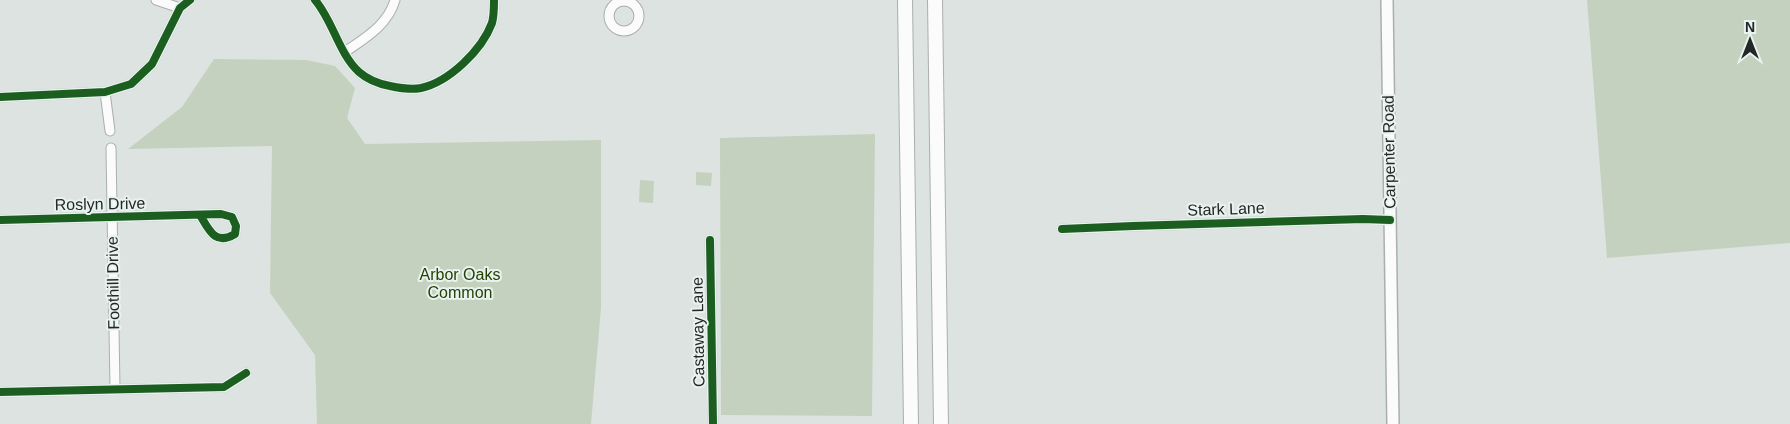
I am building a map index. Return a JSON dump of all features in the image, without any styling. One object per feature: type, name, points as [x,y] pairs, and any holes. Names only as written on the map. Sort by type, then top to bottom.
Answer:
[{"type":"highway","points":[[905,0],[912,424]]},
{"type":"highway","points":[[935,0],[941,424]]},
{"type":"main road","name":"Carpenter Road","points":[[1387,0],[1393,424]]},
{"type":"street","points":[[156,0],[180,8]]},
{"type":"street","points":[[0,97],[105,92],[131,84],[152,64],[180,8],[190,0]]},
{"type":"street","points":[[315,0],[358,71],[384,85],[412,89],[423,88],[437,82],[466,61],[480,45],[493,21],[494,0]]},
{"type":"street","points":[[346,52],[383,23],[390,14],[395,0]]},
{"type":"street","points":[[105,92],[110,131]]},
{"type":"street","name":"Foothill Drive","points":[[111,148],[115,389]]},
{"type":"street","name":"Roslyn Drive","points":[[0,220],[200,216]]},
{"type":"street","name":"Stark Lane","points":[[1062,230],[1133,226],[1390,220]]},
{"type":"street","name":"Castaway Lane","points":[[710,240],[713,424]]},
{"type":"street","points":[[0,392],[224,387],[246,373]]},
{"type":"green space","points":[[1587,0],[1790,0],[1790,243],[1607,258]]},
{"type":"green space","name":"Arbor Oaks Common","points":[[214,59],[306,60],[335,66],[355,88],[347,118],[365,144],[601,140],[601,308],[591,424],[317,424],[315,355],[270,293],[272,146],[128,149],[182,107]]},
{"type":"green space","points":[[875,134],[872,416],[721,415],[720,138]]},
{"type":"green space","points":[[696,172],[712,173],[711,186],[696,185]]},
{"type":"green space","points":[[640,180],[654,181],[653,203],[639,202]]},
{"type":"cycle path","points":[[0,97],[105,92],[131,84],[152,64],[180,8],[190,0]]},
{"type":"cycle path","points":[[315,0],[327,18],[346,56],[359,72],[369,79],[382,84],[413,89],[432,85],[453,72],[473,54],[481,44],[492,23],[494,0]]},
{"type":"cycle path","points":[[0,220],[221,214],[232,217],[236,226],[235,234],[222,238],[213,235],[200,215]]},
{"type":"cycle path","points":[[1062,229],[1363,219],[1390,220]]},
{"type":"cycle path","points":[[710,240],[713,424]]},
{"type":"cycle path","points":[[0,392],[224,387],[246,373]]}]
